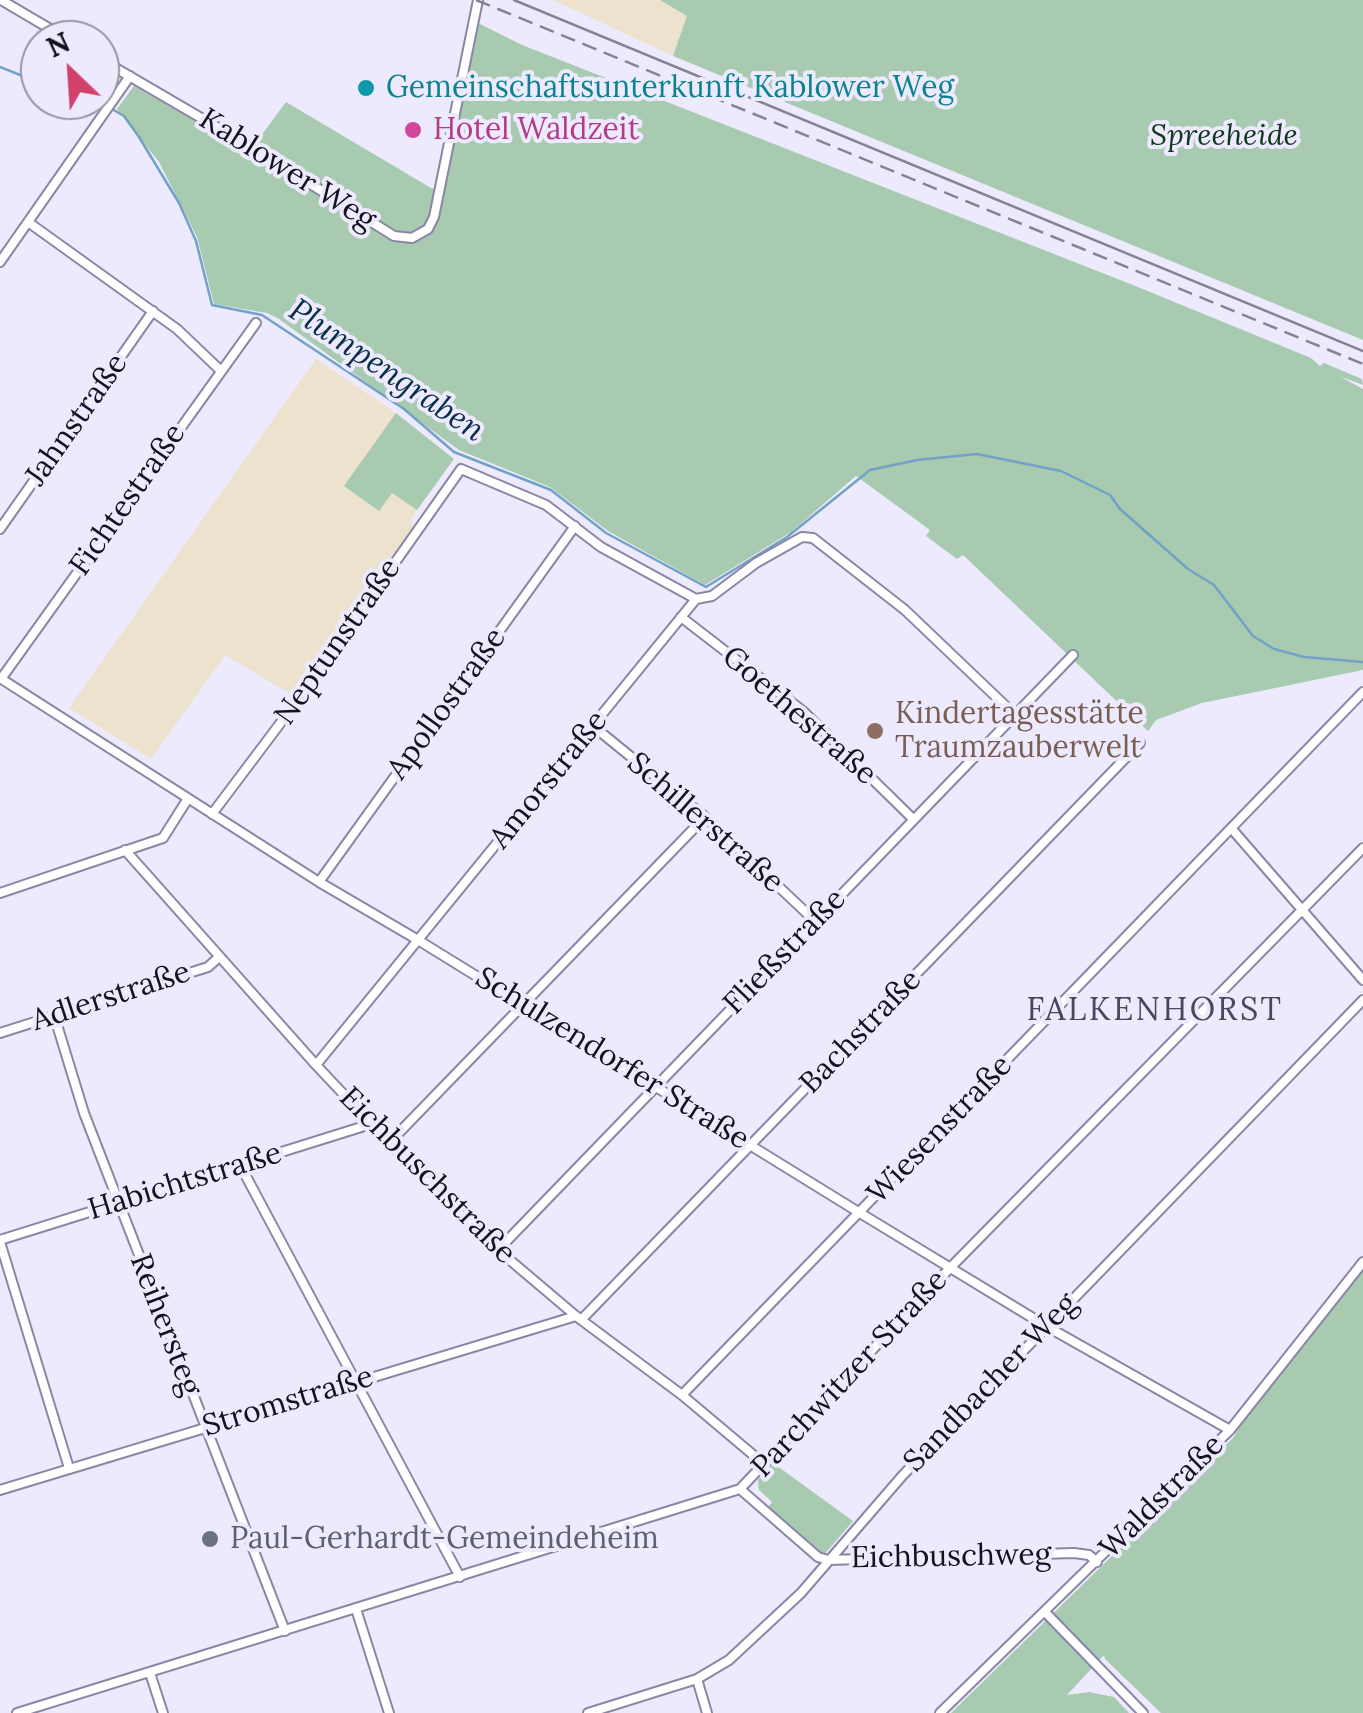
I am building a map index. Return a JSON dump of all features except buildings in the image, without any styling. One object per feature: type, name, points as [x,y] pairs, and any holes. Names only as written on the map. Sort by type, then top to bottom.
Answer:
[{"type":"street","points":[[1,0],[34,20]]},
{"type":"street","name":"Kablower Weg","points":[[120,70],[394,236],[412,238],[428,229],[434,217],[478,0]]},
{"type":"street","points":[[0,262],[130,76]]},
{"type":"street","points":[[28,222],[153,310],[220,370]]},
{"type":"street","name":"Jahnstraße","points":[[0,529],[153,310]]},
{"type":"street","name":"Fichtestraße","points":[[0,679],[256,323]]},
{"type":"street","name":"Neptunstraße","points":[[212,814],[461,469],[546,505],[575,526]]},
{"type":"street","points":[[575,526],[601,546],[696,599]]},
{"type":"street","name":"Apollostraße","points":[[318,882],[575,526]]},
{"type":"street","name":"Amorstraße","points":[[316,1065],[696,599],[712,596],[756,563],[802,537],[813,538],[905,610],[1014,714]]},
{"type":"street","name":"Goethestraße","points":[[681,617],[804,712],[913,819]]},
{"type":"street","name":"Fließstraße","points":[[498,1250],[1073,655]]},
{"type":"street","name":"Schulzendorfer Straße","points":[[0,679],[318,882],[950,1268],[1230,1430]]},
{"type":"street","name":"Wiesenstraße","points":[[682,1395],[1363,692]]},
{"type":"street","name":"Schillerstraße","points":[[593,726],[705,818],[815,921]]},
{"type":"street","name":"Bachstraße","points":[[579,1318],[748,1144],[774,1123],[1140,743]]},
{"type":"street","points":[[0,893],[163,838],[187,800]]},
{"type":"street","points":[[388,1144],[705,818]]},
{"type":"street","points":[[1231,828],[1363,980]]},
{"type":"street","name":"Parchwitzer Straße","points":[[17,1713],[740,1489],[950,1268],[1363,848]]},
{"type":"street","name":"Eichbuschstraße","points":[[125,850],[388,1144],[498,1250],[764,1464]]},
{"type":"street","name":"Adlerstraße","points":[[0,1033],[208,966],[219,957]]},
{"type":"street","name":"Sandbacher Weg","points":[[588,1713],[697,1679],[729,1660],[801,1593],[903,1475],[1363,1000]]},
{"type":"street","name":"Reihersteg","points":[[54,1016],[84,1113],[285,1631]]},
{"type":"street","name":"Habichtstraße","points":[[0,1241],[371,1124]]},
{"type":"street","points":[[240,1166],[460,1577]]},
{"type":"street","points":[[0,1241],[69,1468]]},
{"type":"street","name":"Waldstraße","points":[[940,1713],[1230,1430],[1363,1262]]},
{"type":"street","name":"Stromstraße","points":[[0,1490],[579,1318]]},
{"type":"street","points":[[740,1489],[818,1557],[828,1560]]},
{"type":"street","name":"Eichbuschweg","points":[[828,1560],[1074,1553],[1089,1555],[1096,1562]]},
{"type":"street","points":[[356,1609],[389,1713]]},
{"type":"street","points":[[1045,1612],[1143,1713]]},
{"type":"street","points":[[150,1672],[164,1713]]},
{"type":"street","points":[[697,1679],[707,1713]]},
{"type":"shaded area","points":[[553,0],[660,0],[688,15],[673,56]]},
{"type":"shaded area","points":[[316,359],[396,413],[345,486],[392,492],[417,510],[411,519],[414,525],[292,695],[225,655],[151,759],[69,708]]},
{"type":"green space","name":"Spreeheide","points":[[660,0],[1363,0],[1363,340],[673,56],[687,16]]},
{"type":"green space","points":[[478,23],[522,45],[1133,285],[1311,358],[1320,366],[1324,363],[1362,379],[1363,385],[1339,376],[1363,389],[1363,670],[1202,703],[1156,720],[1148,731],[963,555],[957,559],[926,536],[930,530],[856,476],[791,532],[705,585],[608,531],[550,487],[459,450],[279,319],[267,313],[214,304],[197,237],[159,162],[120,113],[120,105],[134,86],[249,152],[286,102],[431,188],[443,190]]},
{"type":"green space","points":[[396,413],[454,459],[417,510],[392,493],[379,511],[344,486]]},
{"type":"green space","points":[[1363,1270],[1363,1713],[1161,1713],[1104,1655],[1067,1695],[1089,1692],[1114,1697],[1129,1713],[951,1713],[1233,1438],[1248,1413]]},
{"type":"green space","points":[[773,1463],[853,1521],[823,1556],[767,1508],[772,1502],[759,1490],[758,1480]]},
{"type":"waterway","name":"Plumpengraben","points":[[0,67],[20,75]]},
{"type":"waterway","name":"Plumpengraben","points":[[120,114],[179,203],[196,241],[212,305],[262,315],[404,409],[454,452],[551,490],[606,533],[706,587],[787,537],[870,470],[977,454],[1061,471],[1110,495],[1120,509],[1188,569],[1214,585],[1253,636],[1274,649],[1304,657],[1363,662]]},
{"type":"tram line","points":[[514,0],[1363,351]]},
{"type":"railway","points":[[476,0],[1363,364]]},
{"type":"place","name":"Gemeinschaftsunterkunft Kablower Weg","points":[[366,88]]},
{"type":"place","name":"Hotel Waldzeit","points":[[413,130]]},
{"type":"place","name":"Kindertagesstätte Traumzauberwelt","points":[[875,731]]},
{"type":"place","name":"Paul-Gerhardt-Gemeindeheim","points":[[210,1539]]},
{"type":"district","name":"FALKENHORST","points":[[1155,1011]]}]
